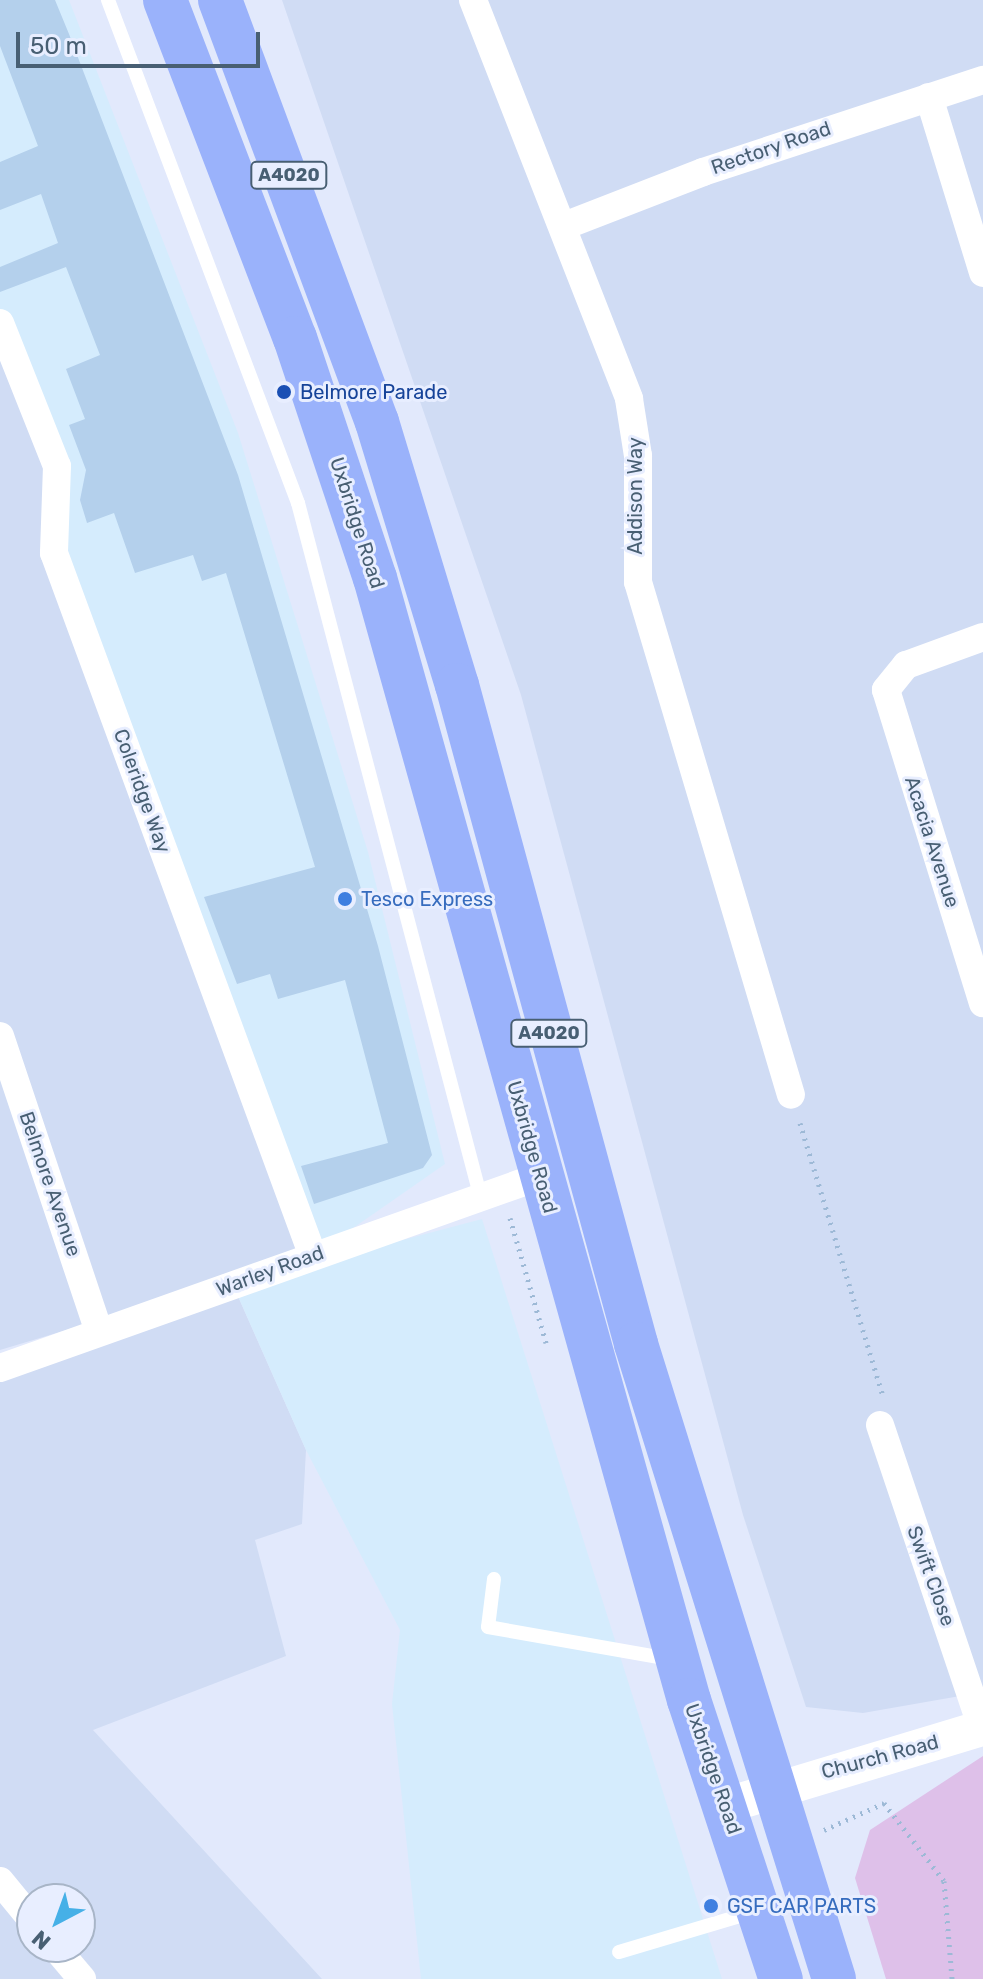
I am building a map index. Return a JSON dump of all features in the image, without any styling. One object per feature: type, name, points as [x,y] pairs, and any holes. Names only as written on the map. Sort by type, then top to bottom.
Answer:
[{"type":"main road","name":"Uxbridge Road","points":[[165,0],[295,338],[407,685],[678,1661],[761,1909],[781,1979]]},
{"type":"main road","name":"A4020","points":[[220,0],[328,277],[457,685],[636,1344],[777,1786],[834,1979]]},
{"type":"main road","name":"A4020","points":[[295,338],[329,320],[328,277]]},
{"type":"street","name":"Addison Way","points":[[473,0],[564,226],[629,399],[638,456],[638,582],[791,1095]]},
{"type":"street","name":"Rectory Road","points":[[564,226],[983,80]]},
{"type":"street","points":[[929,97],[983,273]]},
{"type":"street","name":"Coleridge Way","points":[[0,323],[57,466],[54,553],[313,1256]]},
{"type":"street","name":"Acacia Avenue","points":[[983,637],[906,665],[889,680],[886,699],[983,1003]]},
{"type":"street","name":"Belmore Avenue","points":[[0,1036],[99,1332]]},
{"type":"street","name":"Warley Road","points":[[0,1368],[480,1195],[541,1176]]},
{"type":"street","name":"Swift Close","points":[[880,1425],[983,1728]]},
{"type":"street","name":"Church Road","points":[[724,1806],[777,1786],[983,1728]]},
{"type":"street","points":[[0,1881],[16,1900]]},
{"type":"street","points":[[68,1963],[82,1979]]},
{"type":"lane","points":[[108,0],[298,503],[480,1195]]},
{"type":"lane","points":[[494,1579],[488,1627],[678,1661]]},
{"type":"lane","points":[[619,1952],[761,1909]]},
{"type":"path","points":[[791,1095],[883,1394],[880,1425]]},
{"type":"path","name":"Uxbridge Road","points":[[507,1208],[519,1257]]},
{"type":"path","points":[[820,1831],[884,1803],[944,1881],[952,1979]]},
{"type":"shaded area","points":[[0,0],[69,0],[238,433],[368,852],[445,1164],[313,1256],[54,553],[57,466],[0,313]]},
{"type":"shaded area","points":[[282,0],[983,0],[983,1692],[863,1713],[806,1707],[743,1515],[521,695]]},
{"type":"shaded area","points":[[0,323],[313,1256],[0,1350]]},
{"type":"shaded area","points":[[482,1219],[722,1979],[421,1979],[392,1704],[400,1630],[306,1450],[233,1285]]},
{"type":"shaded area","points":[[233,1285],[306,1450],[302,1524],[255,1540],[286,1656],[93,1730],[322,1979],[0,1979],[0,1378]]},
{"type":"shaded area","points":[[983,1756],[983,1979],[886,1979],[855,1878],[870,1830]]},
{"type":"building","points":[[0,0],[55,0],[69,34],[238,475],[378,946],[432,1155],[423,1168],[314,1204],[301,1166],[388,1143],[345,980],[278,999],[270,974],[237,984],[204,897],[315,867],[226,573],[202,581],[193,555],[135,573],[114,513],[87,523],[80,500],[86,470],[69,425],[85,419],[66,369],[100,355],[66,267],[0,292],[0,267],[58,243],[41,194],[0,210],[0,162],[38,146],[0,46]]},
{"type":"place","name":"Belmore Parade","points":[[284,392]]},
{"type":"place","name":"Tesco Express","points":[[345,899]]},
{"type":"place","name":"GSF CAR PARTS","points":[[711,1906]]}]
